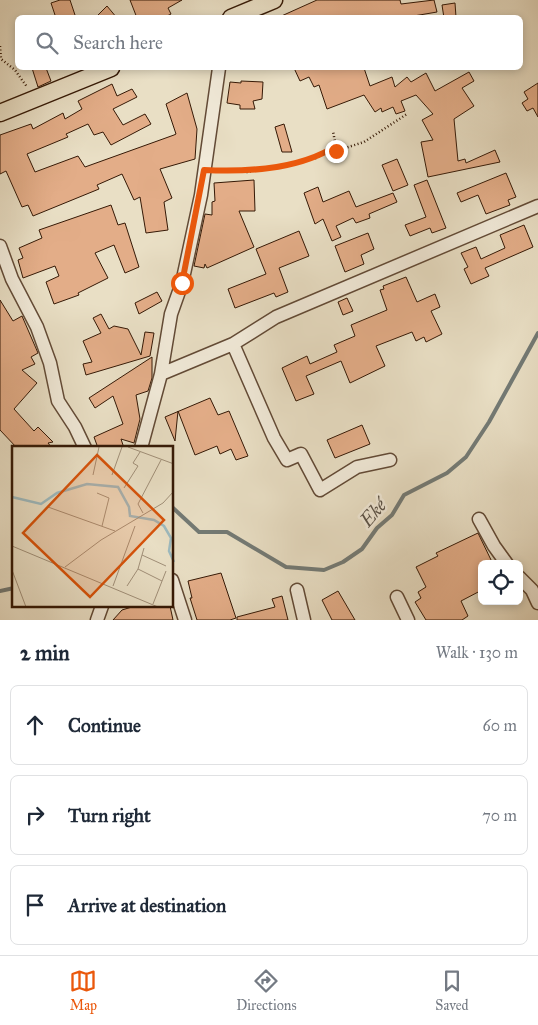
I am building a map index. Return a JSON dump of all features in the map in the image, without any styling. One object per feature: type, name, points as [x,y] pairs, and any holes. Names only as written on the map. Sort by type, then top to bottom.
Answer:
[{"type":"main road","points":[[238,15],[274,0]]},
{"type":"main road","points":[[0,113],[106,70]]},
{"type":"street","points":[[143,446],[161,374],[171,314],[182,283],[204,170],[219,70]]},
{"type":"street","points":[[161,374],[233,344],[276,317],[538,206]]},
{"type":"street","points":[[0,246],[12,279],[37,327],[50,363],[58,401],[75,427],[84,446]]},
{"type":"street","points":[[233,344],[274,438],[287,460],[301,454],[320,490],[357,466],[390,460]]},
{"type":"street","points":[[479,519],[505,560]]},
{"type":"street","points":[[523,581],[532,590],[538,603]]},
{"type":"street","points":[[174,586],[185,620]]},
{"type":"street","points":[[298,590],[304,620]]},
{"type":"street","points":[[397,597],[408,620]]},
{"type":"street","points":[[97,620],[101,608]]},
{"type":"path","points":[[0,46],[1,59],[15,69]]},
{"type":"path","points":[[16,70],[33,100]]},
{"type":"path","points":[[331,149],[336,151],[364,142],[407,114]]},
{"type":"path","points":[[204,170],[247,172],[316,158],[331,149],[335,142],[332,131]]},
{"type":"building","points":[[60,0],[70,0],[75,15],[55,15],[51,3]]},
{"type":"building","points":[[130,0],[182,0],[168,8],[171,14],[169,15],[136,15]]},
{"type":"building","points":[[317,0],[400,0],[401,4],[434,0],[437,12],[420,15],[284,15]]},
{"type":"building","points":[[455,3],[456,15],[444,15],[442,5]]},
{"type":"building","points":[[107,6],[114,15],[98,15]]},
{"type":"building","points":[[33,70],[47,70],[51,81],[38,87]]},
{"type":"building","points":[[295,70],[365,70],[370,86],[392,77],[395,87],[407,77],[411,82],[426,73],[435,91],[469,72],[474,81],[462,88],[474,106],[454,119],[458,161],[465,159],[466,163],[495,150],[500,162],[428,177],[421,142],[433,140],[422,120],[433,114],[416,95],[401,101],[405,111],[396,114],[393,107],[382,112],[381,108],[375,112],[364,95],[327,109],[319,85],[314,87],[309,77],[300,81]]},
{"type":"building","points":[[241,81],[263,82],[262,99],[253,101],[255,109],[240,109],[240,105],[227,103],[230,82],[241,83]]},
{"type":"building","points":[[538,83],[538,117],[533,108],[527,111],[522,103],[528,99],[524,92]]},
{"type":"building","points":[[112,84],[117,96],[132,89],[137,97],[113,109],[123,125],[145,114],[151,124],[111,145],[103,132],[94,135],[88,124],[66,134],[68,137],[27,154],[35,172],[78,156],[85,167],[174,135],[176,134],[166,104],[187,93],[197,129],[195,159],[160,169],[172,198],[164,202],[168,230],[146,233],[140,197],[134,200],[122,174],[97,185],[99,189],[33,216],[28,205],[22,207],[6,171],[0,174],[0,135],[31,124],[33,129],[63,113],[65,119],[82,109],[78,101]]},
{"type":"building","points":[[284,124],[292,152],[282,152],[275,127]]},
{"type":"building","points":[[397,159],[408,185],[393,191],[382,165]]},
{"type":"building","points":[[506,173],[516,197],[508,200],[510,205],[486,214],[478,195],[461,202],[457,193]]},
{"type":"building","points":[[254,180],[255,211],[239,211],[254,247],[207,268],[205,264],[204,268],[194,266],[205,214],[212,215],[212,202],[215,201],[214,183]]},
{"type":"building","points":[[427,180],[446,228],[432,233],[430,228],[410,236],[405,225],[426,217],[414,185]]},
{"type":"building","points":[[318,187],[323,202],[349,191],[356,207],[393,193],[397,202],[369,214],[370,218],[356,223],[353,218],[336,226],[341,237],[332,241],[323,219],[315,224],[304,193]]},
{"type":"building","points":[[111,205],[118,225],[125,223],[139,267],[125,273],[114,245],[95,253],[108,278],[78,293],[79,295],[54,304],[46,282],[59,276],[55,266],[23,278],[18,260],[23,258],[19,248],[42,238],[39,230]]},
{"type":"building","points":[[524,225],[533,247],[485,268],[489,276],[471,284],[464,269],[468,267],[461,253],[476,247],[481,259],[505,248],[500,235]]},
{"type":"building","points":[[299,231],[309,256],[279,268],[288,292],[276,297],[274,293],[235,308],[228,289],[266,274],[256,249]]},
{"type":"building","points":[[368,233],[374,249],[361,255],[364,264],[345,272],[335,246]]},
{"type":"building","points":[[406,277],[417,302],[435,294],[440,307],[431,311],[442,334],[426,342],[424,337],[416,341],[412,332],[376,346],[385,366],[350,383],[341,361],[306,376],[314,394],[296,401],[282,368],[307,356],[310,364],[337,352],[334,345],[355,336],[351,325],[387,310],[380,290],[384,289],[383,286]]},
{"type":"building","points":[[157,292],[162,301],[139,314],[135,303]]},
{"type":"building","points":[[347,298],[353,311],[343,315],[338,302]]},
{"type":"building","points":[[0,300],[13,321],[22,316],[38,353],[31,357],[35,364],[22,370],[37,383],[14,409],[34,431],[38,427],[53,442],[48,443],[50,446],[15,446],[0,430]]},
{"type":"building","points":[[101,314],[109,329],[114,326],[128,329],[141,355],[145,332],[154,333],[150,356],[86,375],[83,364],[92,362],[83,341],[101,333],[93,318]]},
{"type":"building","points":[[152,357],[152,378],[148,391],[136,395],[140,419],[134,443],[121,439],[123,446],[97,446],[94,437],[123,424],[113,396],[95,408],[89,398]]},
{"type":"building","points":[[210,398],[218,415],[229,411],[248,456],[236,460],[231,449],[220,454],[217,446],[195,455],[178,411]]},
{"type":"building","points":[[178,412],[175,441],[165,417]]},
{"type":"building","points":[[362,425],[370,444],[335,458],[327,440]]},
{"type":"building","points":[[478,533],[491,560],[478,560],[478,592],[461,601],[468,616],[462,620],[426,620],[415,602],[421,598],[418,592],[426,587],[416,567],[438,556],[436,553]]},
{"type":"building","points":[[221,573],[236,618],[230,620],[197,620],[190,598],[192,598],[188,581]]},
{"type":"building","points":[[338,591],[355,620],[332,620],[322,600]]},
{"type":"building","points":[[282,596],[288,620],[237,620],[237,617],[275,607],[272,599]]},
{"type":"building","points":[[128,608],[170,608],[173,620],[113,620],[122,610]]},
{"type":"waterway","name":"Eké","points":[[174,509],[199,532],[227,532],[286,567],[324,570],[343,562],[362,549],[377,528],[392,515],[404,495],[447,473],[466,457],[489,422],[538,333]]},
{"type":"waterway","name":"Eké","points":[[0,591],[12,588]]},
{"type":"route","points":[[182,283],[201,195],[204,170],[247,172],[316,158],[331,149],[336,151]]}]
